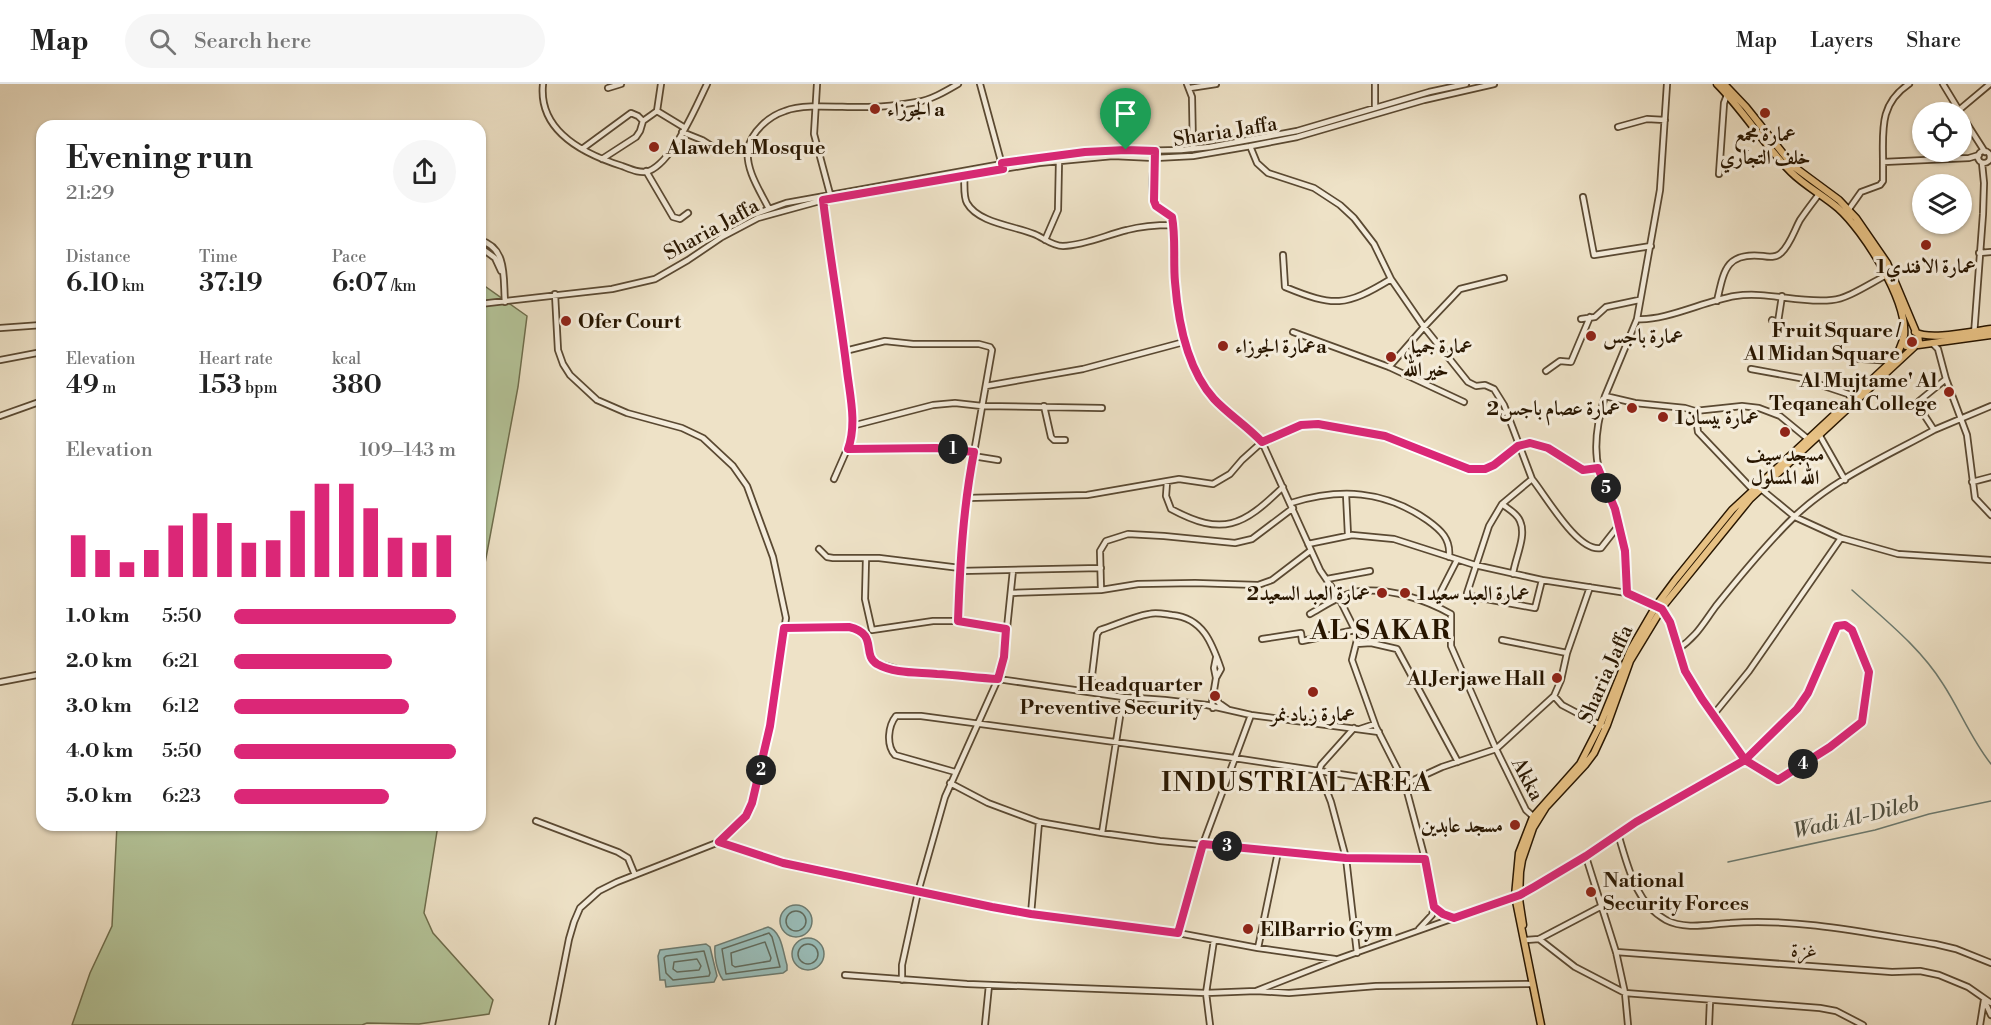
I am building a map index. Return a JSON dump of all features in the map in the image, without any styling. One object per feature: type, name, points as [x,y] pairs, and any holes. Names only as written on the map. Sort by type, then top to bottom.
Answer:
[{"type":"main road","points":[[1717,84],[1791,172],[1848,218],[1872,251],[1887,275],[1904,320],[1906,346],[1947,340],[1991,329]]},
{"type":"main road","points":[[1724,84],[1746,107],[1793,166],[1849,209],[1887,263],[1920,340],[1916,346]]},
{"type":"main road","points":[[1904,338],[1908,332],[1932,336],[1991,335]]},
{"type":"main road","name":"Sharia Jaffa","points":[[1543,1025],[1532,984],[1517,896],[1519,853],[1535,818],[1580,764],[1603,726],[1622,668],[1659,607],[1732,510],[1892,361],[1898,354],[1904,338]]},
{"type":"main road","name":"Sharia Jaffa","points":[[1659,607],[1737,513],[1916,346]]},
{"type":"main road","name":"Sharia Jaffa","points":[[1517,896],[1543,1025]]},
{"type":"street","points":[[543,84],[542,96],[548,116],[567,140],[602,159],[640,172],[655,166],[670,152],[707,84]]},
{"type":"street","points":[[608,88],[621,84]]},
{"type":"street","points":[[602,159],[636,137],[643,121],[657,111],[662,84]]},
{"type":"street","points":[[817,84],[813,120],[815,144],[825,171],[830,194]]},
{"type":"street","points":[[958,84],[946,92],[920,102],[868,107],[816,107],[786,110],[766,121],[751,141],[748,149],[749,163],[770,211],[830,194],[1085,152],[1193,149],[1250,143],[1429,92],[1466,84]]},
{"type":"street","points":[[980,84],[1002,166]]},
{"type":"street","points":[[1193,149],[1188,86],[1216,84]]},
{"type":"street","points":[[1375,84],[1375,108]]},
{"type":"street","name":"Sharia Jaffa","points":[[486,304],[612,289],[655,279],[722,237],[770,211],[964,176],[1002,166],[1113,156],[1155,158],[1193,156],[1250,143],[1297,137],[1424,100],[1494,84]]},
{"type":"street","points":[[1627,593],[1625,551],[1615,509],[1598,468],[1597,438],[1600,411],[1605,396],[1637,319],[1660,189],[1667,84]]},
{"type":"street","points":[[1849,209],[1861,192],[1880,185],[1883,181],[1885,113],[1895,96],[1909,84]]},
{"type":"street","points":[[1943,84],[1954,102]]},
{"type":"street","points":[[1971,102],[1990,84]]},
{"type":"street","points":[[1719,174],[1724,102],[1727,95]]},
{"type":"street","points":[[657,111],[683,130],[722,152]]},
{"type":"street","points":[[582,149],[631,113],[643,121]]},
{"type":"street","points":[[1618,127],[1647,119],[1665,120]]},
{"type":"street","points":[[1972,133],[1990,159]]},
{"type":"street","points":[[1250,143],[1257,163],[1268,173],[1314,188],[1347,212],[1374,244],[1391,279],[1424,327],[1468,382],[1494,389],[1504,405],[1532,479],[1572,535],[1588,546],[1601,548],[1619,525]]},
{"type":"street","points":[[1155,151],[1154,201],[1156,206],[1170,214],[1173,225],[1175,285],[1184,342],[1203,386],[1219,405],[1247,426],[1262,442],[1310,551],[1339,598],[1358,636],[1352,660],[1378,732],[1405,784],[1425,859],[1434,907],[1432,915],[1418,931]]},
{"type":"street","points":[[1984,153],[1981,162],[1984,181]]},
{"type":"street","points":[[1972,159],[1981,162],[1990,159]]},
{"type":"street","points":[[1974,334],[1984,181],[1990,159]]},
{"type":"street","points":[[1045,240],[1058,210],[1059,161]]},
{"type":"street","points":[[1883,162],[1912,161]]},
{"type":"street","points":[[646,171],[673,218],[680,219],[688,213]]},
{"type":"street","points":[[964,176],[968,205],[987,220],[1034,234],[1053,244],[1063,246],[1084,243],[1143,226],[1173,225]]},
{"type":"street","points":[[1717,301],[1724,273],[1730,262],[1749,254],[1771,257],[1779,255],[1786,248],[1800,220],[1819,194]]},
{"type":"street","points":[[1583,197],[1594,255],[1651,246]]},
{"type":"street","points":[[823,200],[845,351],[852,426],[852,438],[834,479]]},
{"type":"street","points":[[486,242],[500,255],[505,302]]},
{"type":"street","points":[[486,251],[495,258],[502,273]]},
{"type":"street","points":[[1979,253],[1991,252]]},
{"type":"street","points":[[1283,255],[1285,287],[1323,301],[1346,300],[1391,279]]},
{"type":"street","points":[[1637,319],[1651,320],[1736,296],[1782,296],[1832,300],[1887,275]]},
{"type":"street","points":[[1389,367],[1460,289],[1504,278]]},
{"type":"street","points":[[552,1025],[569,939],[580,908],[599,891],[719,842],[746,816],[752,803],[770,726],[786,618],[773,557],[747,486],[733,466],[703,438],[682,429],[627,413],[597,400],[570,375],[558,350],[555,294]]},
{"type":"street","points":[[1772,320],[1778,322],[1782,296]]},
{"type":"street","points":[[1581,319],[1595,317],[1606,307],[1639,300]]},
{"type":"street","points":[[1546,371],[1560,361],[1571,362],[1590,317]]},
{"type":"street","points":[[0,328],[36,325]]},
{"type":"street","points":[[1293,332],[1389,367],[1464,402]]},
{"type":"street","points":[[1940,355],[1947,340]]},
{"type":"street","points":[[845,351],[885,341],[987,345],[992,350],[966,498],[958,621]]},
{"type":"street","points":[[986,386],[1083,369],[1184,342]]},
{"type":"street","points":[[1931,342],[1940,355],[1946,379],[1967,435],[1975,498],[1991,515]]},
{"type":"street","points":[[0,360],[36,353]]},
{"type":"street","points":[[1848,358],[1892,361]]},
{"type":"street","points":[[1751,369],[1800,378],[1854,396]]},
{"type":"street","points":[[1934,430],[1919,406],[1919,401],[1946,379]]},
{"type":"street","points":[[1605,396],[1635,403],[1695,411],[1742,406],[1759,408],[1780,416],[1808,439]]},
{"type":"street","points":[[0,416],[36,403]]},
{"type":"street","points":[[852,426],[933,405],[955,403],[982,406],[1102,408]]},
{"type":"street","points":[[1044,406],[1051,437],[1054,440],[1065,440]]},
{"type":"street","points":[[1677,650],[1694,638],[1717,606],[1795,516],[1820,496],[1934,430],[1991,406]]},
{"type":"street","points":[[1695,411],[1698,432],[1753,489]]},
{"type":"street","points":[[966,498],[1087,495],[1179,479],[1213,484],[1230,474],[1246,455],[1262,442],[1301,425],[1336,426],[1374,433],[1401,441],[1469,469],[1478,470],[1494,465],[1518,446],[1530,443],[1540,445],[1583,470],[1598,468]]},
{"type":"street","points":[[1820,436],[1845,480]]},
{"type":"street","points":[[848,449],[936,448],[998,460]]},
{"type":"street","points":[[1972,482],[1991,477]]},
{"type":"street","points":[[1532,479],[1502,504],[1490,526],[1467,591],[1470,596],[1535,608],[1542,580]]},
{"type":"street","points":[[1167,482],[1166,496],[1171,509],[1201,522],[1219,525],[1236,522],[1253,515],[1283,487]]},
{"type":"street","points":[[1761,489],[1795,516],[1841,538],[1898,554],[1991,560]]},
{"type":"street","points":[[1346,494],[1348,535]]},
{"type":"street","points":[[1101,590],[1100,550],[1106,541],[1128,534],[1234,543],[1252,539],[1292,506],[1318,496],[1362,494],[1381,497],[1414,511],[1444,534],[1449,547],[1449,557]]},
{"type":"street","points":[[1502,504],[1515,514],[1522,530],[1513,574]]},
{"type":"street","points":[[1256,991],[1338,959],[1517,896],[1745,760],[1797,709],[1808,693],[1837,626],[1845,625],[1852,630],[1869,672],[1862,722],[1830,747],[1778,780],[1745,760],[1685,671],[1670,622],[1659,607],[1627,593],[1513,574],[1457,560],[1394,539],[1348,535],[1308,544]]},
{"type":"street","points":[[1714,714],[1749,671],[1841,538]]},
{"type":"street","points":[[819,549],[826,557],[910,561],[960,569],[1101,568]]},
{"type":"street","points":[[1011,593],[1101,590],[1172,583],[1258,585],[1272,580],[1310,551]]},
{"type":"street","points":[[866,558],[865,598],[872,630],[933,621],[958,621],[1006,629]]},
{"type":"street","points":[[1310,614],[1339,598],[1361,591],[1408,596],[1434,605],[1457,560]]},
{"type":"street","points":[[902,980],[902,965],[918,891],[950,783],[998,679],[1004,657],[1013,570]]},
{"type":"street","points":[[1326,579],[1370,571]]},
{"type":"street","points":[[955,772],[895,755],[890,750],[889,742],[891,723],[896,716],[921,716],[1117,742],[1405,784],[1496,749],[1554,696],[1562,680],[1567,653],[1590,587]]},
{"type":"street","name":"Akka","points":[[1434,605],[1451,614],[1451,646],[1496,749],[1526,810],[1535,818]]},
{"type":"street","points":[[1090,692],[1097,634],[1100,630],[1147,614],[1177,615],[1196,623],[1211,640],[1216,658],[1212,703],[1214,708],[1378,732]]},
{"type":"street","points":[[784,628],[849,627],[858,629],[867,638],[871,658],[882,666],[916,674],[998,679],[1123,697],[1212,703],[1229,710]]},
{"type":"street","points":[[1262,639],[1301,633],[1302,641],[1355,630]]},
{"type":"street","points":[[1502,640],[1567,653]]},
{"type":"street","points":[[1356,644],[1371,643],[1397,649],[1458,762]]},
{"type":"street","points":[[0,682],[36,675]]},
{"type":"street","points":[[1212,703],[1214,694]]},
{"type":"street","points":[[1554,696],[1562,705],[1603,726]]},
{"type":"street","points":[[1102,833],[1123,697]]},
{"type":"street","points":[[1178,933],[1203,844],[1251,715]]},
{"type":"street","points":[[1357,953],[1346,858],[1331,802],[1319,771],[1321,765],[1357,729],[1375,724]]},
{"type":"street","points":[[950,783],[988,803],[1039,822],[1102,833],[1160,841],[1346,858],[1425,859]]},
{"type":"street","points":[[536,821],[618,852],[628,858],[635,875]]},
{"type":"street","points":[[1031,914],[1039,822]]},
{"type":"street","points":[[1618,834],[1631,877],[1640,894],[1655,912],[1668,921],[1685,926],[1759,921],[1801,923],[1935,944],[1956,949],[1991,963]]},
{"type":"street","points":[[719,842],[783,863],[1031,914],[1178,933],[1258,948],[1338,959]]},
{"type":"street","points":[[1258,948],[1278,852]]},
{"type":"street","points":[[1586,856],[1616,952],[1625,993],[1628,1025]]},
{"type":"street","points":[[1526,940],[1539,939],[1602,906]]},
{"type":"street","points":[[1434,907],[1454,918]]},
{"type":"street","points":[[1539,939],[1575,967],[1625,993],[1820,1008],[1836,1011],[1863,1025]]},
{"type":"street","points":[[1210,1025],[1206,993],[1214,940]]},
{"type":"street","name":"غزة","points":[[1616,952],[1893,972],[1920,971],[1953,979],[1991,1003]]},
{"type":"street","points":[[845,975],[988,985],[1206,993],[1256,991],[1289,993],[1376,986],[1532,984]]},
{"type":"street","points":[[985,1025],[988,985]]},
{"type":"street","points":[[1984,1000],[1991,1015]]},
{"type":"street","points":[[1980,1025],[1984,1000]]},
{"type":"street","points":[[1709,1025],[1710,1001]]},
{"type":"green space","points":[[486,287],[527,316],[518,387],[486,558]]},
{"type":"green space","points":[[117,831],[437,831],[424,913],[433,933],[493,1000],[489,1014],[419,1024],[72,1025],[90,973],[112,926]]},
{"type":"water","points":[[796,905],[807,910],[812,921],[807,932],[796,937],[785,932],[780,921],[785,910]]},
{"type":"water","points":[[768,927],[773,929],[779,938],[787,970],[783,973],[723,980],[716,964],[715,946]]},
{"type":"water","points":[[808,938],[819,943],[824,954],[819,965],[808,970],[797,965],[792,954],[797,943]]},
{"type":"water","points":[[706,944],[710,947],[717,976],[714,982],[666,987],[665,980],[660,980],[658,956],[660,950]]},
{"type":"waterway","points":[[1852,590],[1924,658],[1949,694],[1977,745],[1991,764]]},
{"type":"waterway","name":"Wadi Al-Dileb","points":[[1728,862],[1875,830],[1929,814],[1991,801]]},
{"type":"place","name":"الجوزاء a","points":[[875,109]]},
{"type":"place","name":"عمارة مجمع خلف التجاري","points":[[1765,113]]},
{"type":"place","name":"Alawdeh Mosque","points":[[654,147]]},
{"type":"place","name":"عمارة الافندي1","points":[[1926,245]]},
{"type":"place","name":"Ofer Court","points":[[566,321]]},
{"type":"place","name":"عمارة باجس","points":[[1591,336]]},
{"type":"place","name":"Fruit Square / Al Midan Square","points":[[1912,342]]},
{"type":"place","name":"عمارة الجوزاءa","points":[[1223,346]]},
{"type":"place","name":"عمارة جميل خير الله","points":[[1391,357]]},
{"type":"place","name":"Al Mujtame' Al Teqaneah College","points":[[1949,392]]},
{"type":"place","name":"عمارة عصام باجس2","points":[[1632,408]]},
{"type":"place","name":"عمارة بيسان1","points":[[1663,417]]},
{"type":"place","name":"مسجد سيف الله المسلول","points":[[1785,432]]},
{"type":"place","name":"عمارة العبد السعيد2","points":[[1382,593]]},
{"type":"place","name":"عمارة العبد سعيد1","points":[[1405,593]]},
{"type":"place","name":"Al Jerjawe Hall","points":[[1557,678]]},
{"type":"place","name":"عمارة زياد نمر","points":[[1313,692]]},
{"type":"place","name":"Headquarter Preventive Security","points":[[1215,696]]},
{"type":"place","name":"مسجد عابدين","points":[[1515,825]]},
{"type":"place","name":"National Security Forces","points":[[1591,892]]},
{"type":"place","name":"ElBarrio Gym","points":[[1248,929]]},
{"type":"district","name":"AL SAKAR","points":[[1381,630]]},
{"type":"district","name":"INDUSTRIAL AREA","points":[[1297,782]]},
{"type":"route","points":[[1126,150],[1085,152],[1002,163],[1003,169],[823,200],[853,421],[852,438],[848,449],[936,448],[974,452],[966,498],[960,560],[958,621],[1006,629],[1004,657],[998,679],[930,673],[916,674],[876,663],[871,658],[867,638],[858,629],[849,627],[784,628],[770,726],[750,810],[719,842],[783,863],[992,907],[1178,933],[1203,844],[1346,858],[1425,859],[1434,907],[1454,918],[1520,895],[1586,856],[1636,822],[1745,760],[1778,780],[1830,747],[1862,722],[1869,672],[1852,630],[1845,625],[1837,626],[1808,693],[1797,709],[1745,760],[1685,671],[1670,622],[1662,609],[1627,593],[1625,551],[1615,509],[1598,468],[1583,470],[1548,448],[1524,443],[1494,465],[1485,469],[1469,469],[1385,436],[1318,424],[1301,425],[1262,442],[1247,426],[1219,405],[1203,386],[1184,342],[1175,285],[1172,217],[1156,206],[1152,195],[1155,151],[1126,150]]}]
